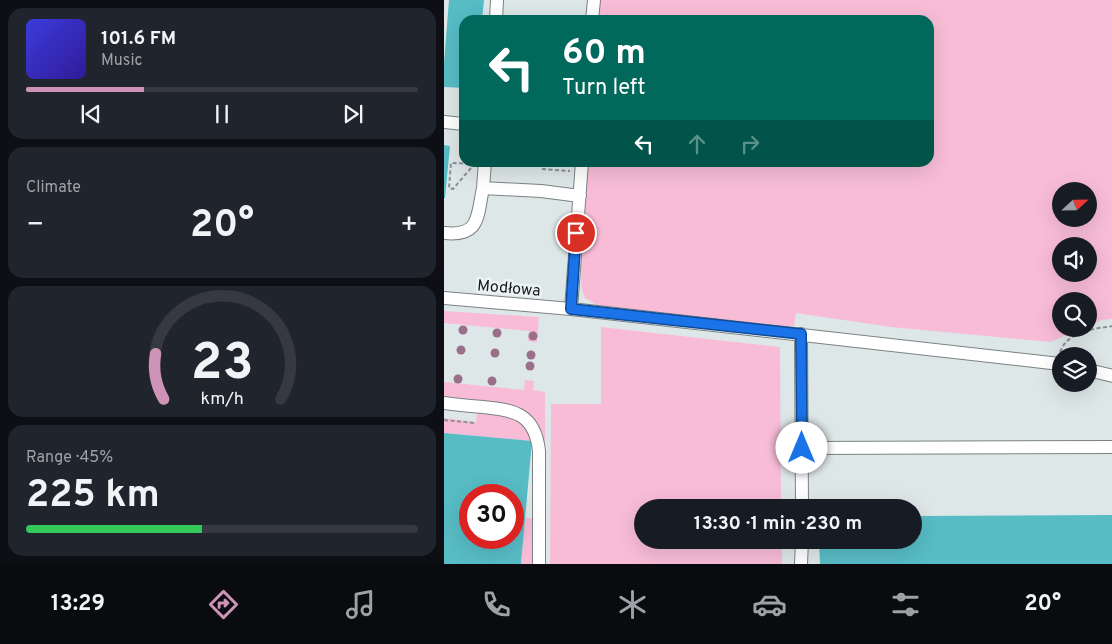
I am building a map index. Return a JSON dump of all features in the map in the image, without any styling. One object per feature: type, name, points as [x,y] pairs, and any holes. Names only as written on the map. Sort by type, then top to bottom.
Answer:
[{"type":"street","points":[[496,15],[497,0]]},
{"type":"street","points":[[592,15],[594,0]]},
{"type":"street","points":[[444,122],[459,124]]},
{"type":"street","points":[[444,233],[465,233],[475,225],[483,188],[480,167]]},
{"type":"street","points":[[571,309],[580,196],[577,167]]},
{"type":"street","points":[[483,188],[541,191],[580,196]]},
{"type":"street","name":"Modłowa","points":[[444,298],[571,309],[1052,363]]},
{"type":"street","points":[[801,334],[802,499]]},
{"type":"street","points":[[1097,372],[1112,376]]},
{"type":"street","points":[[444,403],[511,410],[523,416],[532,425],[538,438],[539,451],[539,564]]},
{"type":"street","points":[[802,448],[1112,447]]},
{"type":"street","points":[[801,564],[802,549]]},
{"type":"path","points":[[450,163],[449,188],[453,189],[476,167]]},
{"type":"path","points":[[542,169],[577,167]]},
{"type":"path","points":[[1063,347],[1071,336],[1112,326]]},
{"type":"path","points":[[444,420],[475,423]]},
{"type":"shaded area","points":[[599,0],[1112,0],[1112,319],[1097,322],[1097,292],[1052,292],[1052,337],[1062,337],[1050,342],[891,327],[796,313],[794,327],[600,307],[585,298],[581,282],[587,167],[934,167],[934,15],[598,15]]},
{"type":"shaded area","points":[[444,311],[539,317],[537,342],[528,341],[529,331],[444,323]]},
{"type":"shaded area","points":[[601,327],[780,347],[781,499],[634,499],[634,549],[782,549],[782,564],[550,564],[551,404],[601,404]]},
{"type":"shaded area","points":[[525,380],[534,381],[533,390],[545,392],[545,446],[537,424],[532,417],[518,408],[499,403],[444,398],[444,382],[524,390]]},
{"type":"shaded area","points":[[477,412],[514,416],[526,424],[532,441],[444,433],[444,418],[476,422]]},
{"type":"shaded area","points":[[525,518],[532,518],[535,522],[534,564],[521,564],[522,549],[524,549]]},
{"type":"building","points":[[449,0],[484,0],[482,15],[459,15],[459,88],[444,87]]},
{"type":"building","points":[[444,145],[450,146],[445,198],[444,198]]},
{"type":"building","points":[[444,433],[532,441],[524,530],[524,484],[459,484],[459,549],[522,549],[521,564],[444,564]]},
{"type":"building","points":[[1113,515],[1113,564],[820,564],[819,549],[922,549],[922,516]]},
{"type":"route","points":[[576,233],[571,309],[801,334],[802,448]]}]
